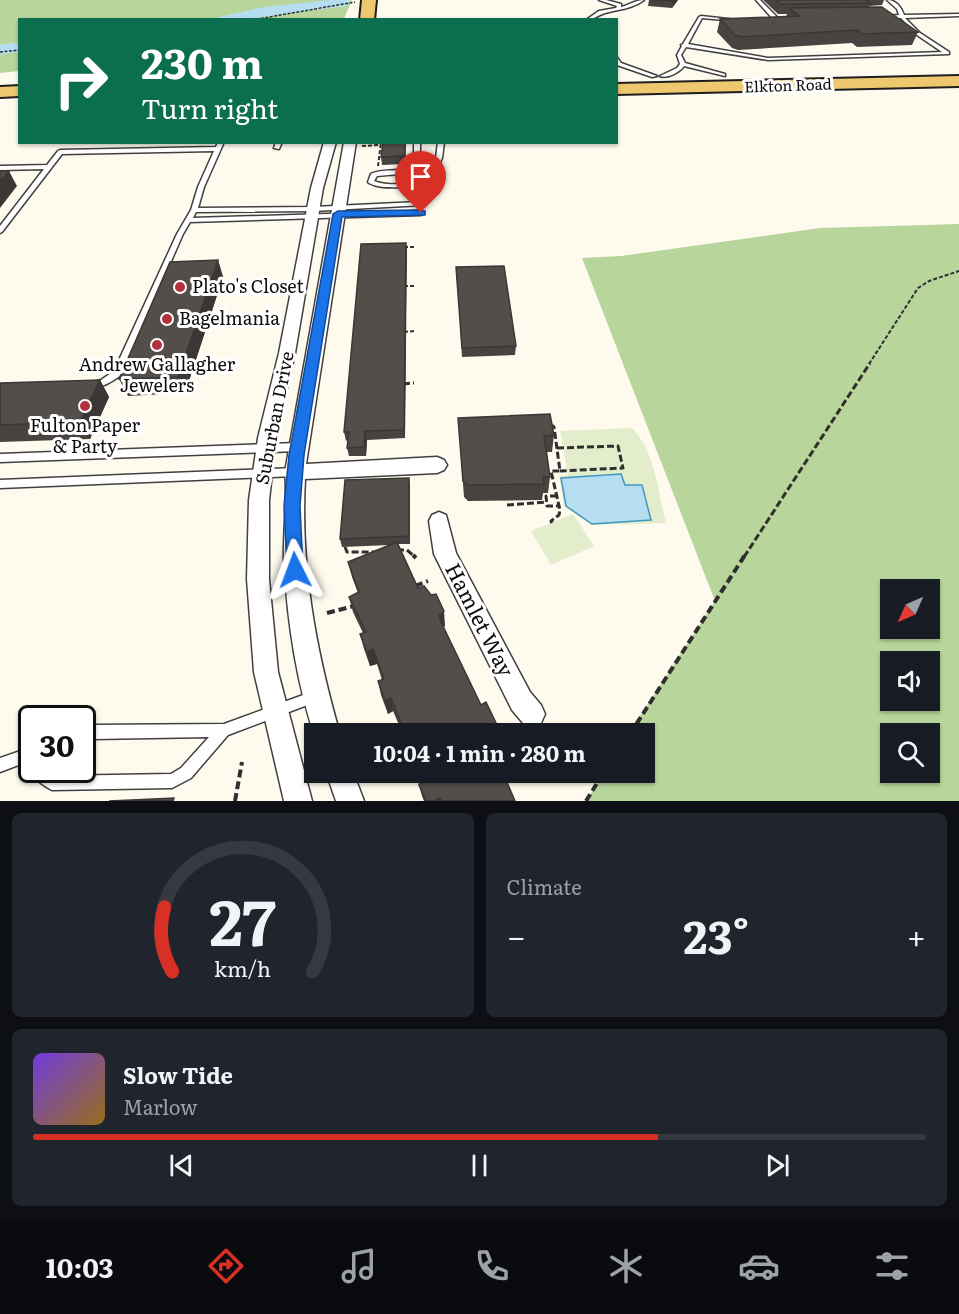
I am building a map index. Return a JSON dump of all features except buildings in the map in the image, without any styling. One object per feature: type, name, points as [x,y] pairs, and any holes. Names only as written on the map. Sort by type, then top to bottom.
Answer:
[{"type":"main road","name":"Elkton Road","points":[[618,70],[658,76],[959,70]]},
{"type":"main road","name":"Elkton Road","points":[[618,89],[959,81]]},
{"type":"main road","points":[[0,92],[18,91]]},
{"type":"main road","points":[[0,102],[18,102]]},
{"type":"street","name":"Suburban Drive","points":[[298,801],[266,672],[258,579],[259,500],[265,448],[287,353],[312,213],[329,144]]},
{"type":"street","name":"Suburban Drive","points":[[324,723],[310,678],[296,592],[292,506],[298,447],[338,211],[356,144]]},
{"type":"street","points":[[295,472],[437,465]]},
{"type":"street","name":"Hamlet Way","points":[[439,520],[445,554],[521,701],[532,714]]},
{"type":"street","points":[[343,783],[350,801]]},
{"type":"lane","points":[[601,0],[616,3],[620,5],[618,8]]},
{"type":"lane","points":[[591,18],[602,11],[635,5],[642,0]]},
{"type":"lane","points":[[758,0],[774,17]]},
{"type":"lane","points":[[889,0],[899,8],[901,17],[908,26],[947,53]]},
{"type":"lane","points":[[878,17],[959,15]]},
{"type":"lane","points":[[682,64],[679,55],[701,17],[745,21]]},
{"type":"lane","points":[[764,18],[785,17]]},
{"type":"lane","points":[[684,45],[768,59],[959,53]]},
{"type":"lane","points":[[682,64],[723,75]]},
{"type":"lane","points":[[658,76],[678,69],[682,64]]},
{"type":"lane","points":[[417,144],[417,164],[413,169],[398,173],[374,174],[371,182],[382,187],[413,186],[422,192]]},
{"type":"lane","points":[[338,211],[354,205],[422,204],[422,192],[440,158],[441,144]]},
{"type":"lane","points":[[0,231],[60,152],[220,146],[194,210],[118,373],[104,383],[77,386]]},
{"type":"lane","points":[[0,168],[49,167]]},
{"type":"lane","points":[[194,210],[312,213]]},
{"type":"lane","points":[[188,220],[338,211],[421,213]]},
{"type":"lane","points":[[0,458],[298,447]]},
{"type":"lane","points":[[0,484],[295,472]]},
{"type":"lane","points":[[96,732],[224,730],[316,696]]},
{"type":"lane","points":[[96,782],[172,781],[186,773],[224,730]]},
{"type":"lane","points":[[0,765],[18,761]]},
{"type":"path","points":[[275,18],[366,10]]},
{"type":"path","points":[[0,52],[18,50]]},
{"type":"path","points":[[356,144],[385,145]]},
{"type":"path","points":[[381,144],[378,166],[386,166]]},
{"type":"path","points":[[403,247],[414,247]]},
{"type":"path","points":[[637,723],[918,288],[929,281],[959,271]]},
{"type":"path","points":[[404,286],[414,286]]},
{"type":"path","points":[[402,332],[414,331]]},
{"type":"path","points":[[393,384],[414,384]]},
{"type":"path","points":[[546,423],[554,427],[561,471]]},
{"type":"path","points":[[552,523],[551,520],[559,515],[559,506],[551,471],[623,468],[618,446],[557,448]]},
{"type":"path","points":[[557,496],[546,496],[547,506],[559,506]]},
{"type":"path","points":[[507,505],[547,502]]},
{"type":"path","points":[[345,547],[346,552],[352,553],[407,550],[417,558]]},
{"type":"path","points":[[406,589],[428,581]]},
{"type":"path","points":[[327,613],[362,605]]},
{"type":"path","points":[[235,801],[242,762]]},
{"type":"path","points":[[586,801],[597,783]]},
{"type":"green space","points":[[0,0],[352,0],[344,18],[18,18],[18,71],[0,73]]},
{"type":"green space","points":[[959,224],[959,801],[586,801],[598,783],[655,783],[655,723],[636,723],[715,601],[582,258],[621,256],[820,228]]},
{"type":"green space","points":[[632,428],[640,437],[651,460],[666,523],[591,525],[564,506],[559,476],[568,475],[560,431]]},
{"type":"green space","points":[[573,514],[594,546],[551,565],[531,531]]},
{"type":"water","points":[[621,474],[625,485],[642,485],[651,520],[592,524],[566,506],[561,478]]},
{"type":"waterway","points":[[233,18],[264,11],[341,3],[344,0]]},
{"type":"waterway","points":[[0,50],[18,46]]},
{"type":"place","name":"Plato's Closet","points":[[180,287]]},
{"type":"place","name":"Bagelmania","points":[[167,319]]},
{"type":"place","name":"Andrew Gallagher Jewelers","points":[[157,345]]},
{"type":"place","name":"Fulton Paper & Party","points":[[85,406]]},
{"type":"route","points":[[295,570],[292,506],[297,455],[338,214],[421,213]]}]
